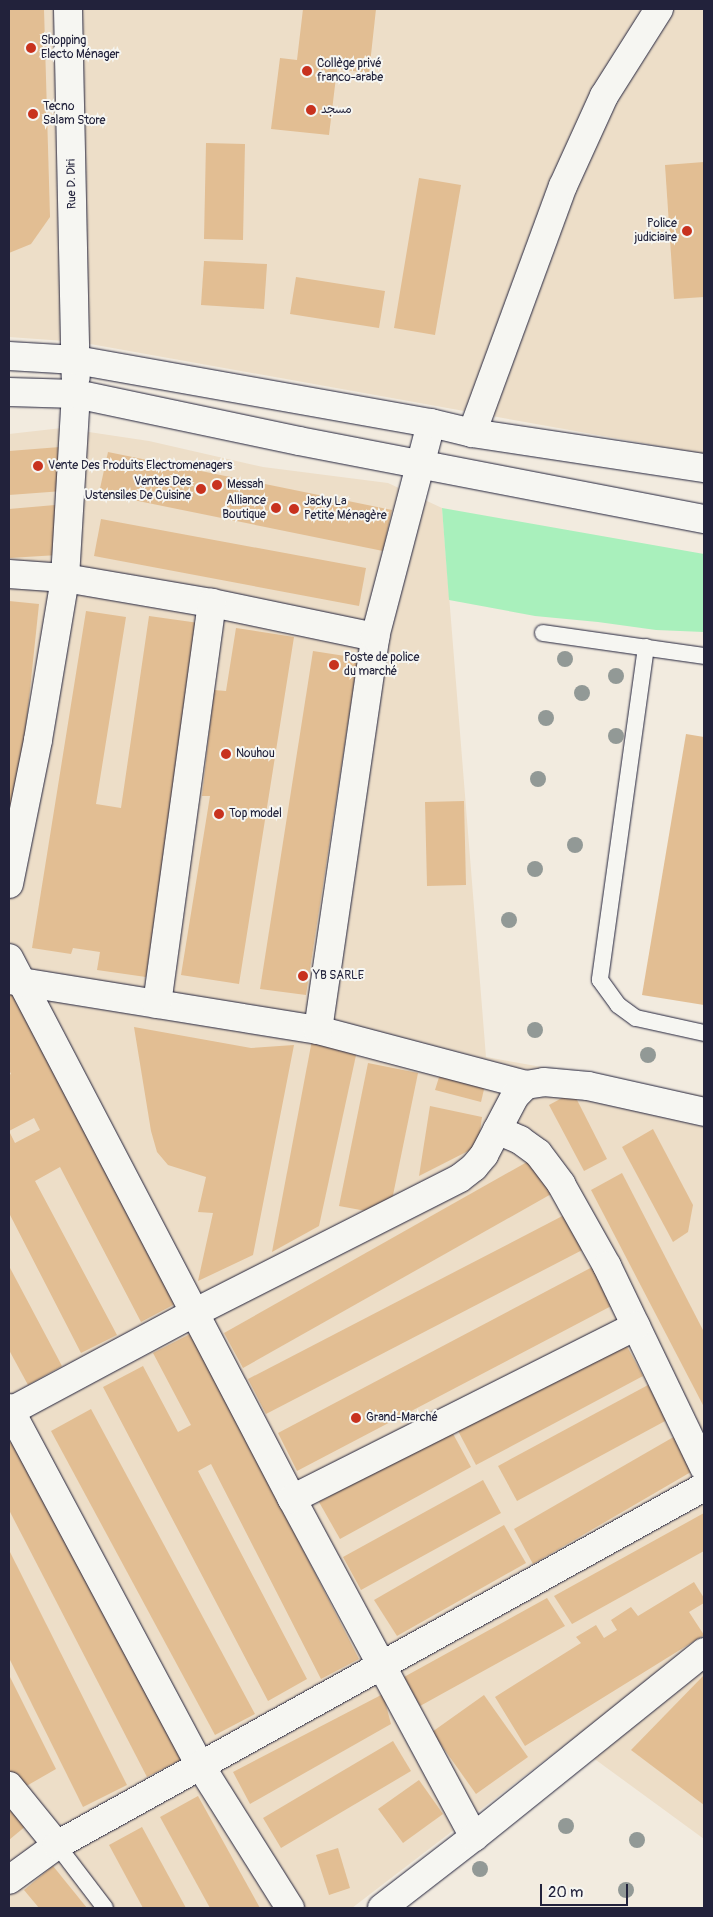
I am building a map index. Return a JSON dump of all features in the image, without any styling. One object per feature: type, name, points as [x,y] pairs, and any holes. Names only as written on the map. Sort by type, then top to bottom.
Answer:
[{"type":"street","name":"Rue D. Diri","points":[[9,884],[38,740],[65,578],[76,394],[68,9]]},
{"type":"street","points":[[472,433],[562,186],[604,96],[659,9]]},
{"type":"street","points":[[9,356],[76,360],[431,423],[472,433],[704,468]]},
{"type":"street","points":[[9,392],[76,394],[704,519]]},
{"type":"street","points":[[318,1030],[375,637],[431,423]]},
{"type":"street","points":[[9,574],[65,578],[212,603],[375,637]]},
{"type":"street","points":[[157,1004],[212,603]]},
{"type":"street","points":[[9,958],[15,981],[474,1837]]},
{"type":"street","points":[[15,981],[318,1030],[526,1085],[544,1082],[588,1086],[704,1112]]},
{"type":"street","points":[[290,1908],[200,1764],[9,1410],[194,1313],[460,1178],[484,1156],[515,1096],[526,1085]]},
{"type":"street","points":[[497,1130],[520,1140],[538,1153],[561,1184],[606,1266],[704,1468]]},
{"type":"street","points":[[292,1498],[636,1326]]},
{"type":"street","points":[[9,1880],[56,1845],[380,1664],[704,1487]]},
{"type":"street","points":[[382,1908],[474,1837],[704,1652]]},
{"type":"street","points":[[9,1786],[56,1845]]},
{"type":"lane","points":[[543,633],[704,656]]},
{"type":"lane","points":[[646,648],[600,980],[618,1005],[636,1018],[704,1033]]},
{"type":"lane","points":[[56,1845],[105,1908]]},
{"type":"shaded area","points":[[9,9],[704,9],[704,454],[79,342],[9,337]]},
{"type":"shaded area","name":"Grand-Marché","points":[[62,428],[149,441],[263,467],[388,483],[442,508],[486,1057],[704,1096],[704,1839],[570,1741],[352,1908],[9,1908],[9,434]]},
{"type":"green space","points":[[442,508],[704,554],[704,632],[656,630],[535,616],[449,600]]},
{"type":"building","points":[[9,9],[44,9],[50,217],[31,244],[9,253]]},
{"type":"building","name":"Collège privé franco-arabe","points":[[303,9],[376,9],[369,73],[337,69],[329,135],[271,129],[280,58],[297,60]]},
{"type":"building","points":[[206,143],[245,144],[243,240],[204,239]]},
{"type":"building","name":"Police judiciaire","points":[[704,162],[704,297],[674,299],[665,165]]},
{"type":"building","points":[[419,178],[461,185],[435,335],[394,328]]},
{"type":"building","points":[[204,261],[267,264],[264,309],[201,305]]},
{"type":"building","points":[[296,277],[385,291],[379,328],[290,314]]},
{"type":"building","points":[[60,447],[63,491],[9,495],[9,451]]},
{"type":"building","points":[[108,452],[392,510],[383,551],[99,493]]},
{"type":"building","points":[[55,505],[58,555],[9,558],[9,509]]},
{"type":"building","points":[[101,519],[366,568],[359,606],[94,556]]},
{"type":"building","points":[[9,601],[39,604],[16,823],[9,822]]},
{"type":"building","points":[[86,611],[126,617],[96,804],[121,808],[149,616],[199,623],[146,977],[97,970],[100,952],[73,948],[71,954],[32,948]]},
{"type":"building","points":[[236,628],[294,637],[239,984],[181,975],[210,796],[202,796],[214,690],[226,691]]},
{"type":"building","points":[[313,651],[358,658],[306,995],[260,989]]},
{"type":"building","points":[[686,734],[704,737],[704,1005],[642,995]]},
{"type":"building","points":[[464,801],[466,885],[427,886],[425,802]]},
{"type":"building","points":[[11,988],[175,1304],[141,1322],[60,1167],[35,1181],[117,1335],[81,1353],[9,1213],[9,1131],[9,1075],[11,1074],[9,1070],[9,989]],"holes":[[[34,1118],[40,1130],[15,1143],[9,1131]]]},
{"type":"building","points":[[134,1027],[251,1048],[294,1045],[253,1255],[198,1281],[213,1213],[198,1212],[206,1177],[168,1165],[157,1152],[151,1131]]},
{"type":"building","points":[[312,1040],[358,1046],[319,1226],[272,1252]]},
{"type":"building","points":[[368,1063],[418,1073],[392,1200],[366,1211],[339,1206]]},
{"type":"building","points":[[440,1074],[485,1085],[481,1102],[435,1090]]},
{"type":"building","points":[[573,1092],[607,1159],[584,1171],[549,1105]]},
{"type":"building","points":[[430,1106],[482,1117],[478,1146],[419,1176]]},
{"type":"building","points":[[653,1129],[693,1205],[688,1232],[673,1242],[622,1147]]},
{"type":"building","points":[[534,1158],[553,1193],[243,1368],[224,1333]]},
{"type":"building","points":[[622,1173],[704,1332],[704,1407],[591,1190]]},
{"type":"building","points":[[572,1211],[590,1246],[266,1414],[248,1379]]},
{"type":"building","points":[[598,1264],[617,1303],[297,1471],[278,1433]]},
{"type":"building","points":[[9,1266],[62,1366],[28,1385],[9,1350]]},
{"type":"building","points":[[192,1333],[359,1659],[321,1679],[211,1464],[198,1471],[307,1679],[268,1701],[103,1387],[143,1366],[178,1432],[191,1425],[153,1353]]},
{"type":"building","points":[[623,1339],[643,1376],[476,1465],[456,1427]]},
{"type":"building","points":[[648,1385],[667,1420],[517,1501],[498,1466]]},
{"type":"building","points":[[91,1409],[255,1714],[215,1735],[51,1431]]},
{"type":"building","points":[[451,1430],[471,1467],[340,1539],[319,1502]]},
{"type":"building","points":[[677,1435],[696,1469],[533,1564],[514,1529]]},
{"type":"building","points":[[18,1438],[182,1759],[147,1777],[9,1510],[9,1443]]},
{"type":"building","points":[[483,1480],[501,1513],[361,1590],[343,1557]]},
{"type":"building","points":[[704,1513],[704,1551],[572,1624],[554,1596]]},
{"type":"building","points":[[504,1525],[526,1563],[397,1636],[374,1600]]},
{"type":"building","points":[[9,1550],[127,1785],[83,1807],[9,1658]]},
{"type":"building","points":[[694,1582],[704,1598],[704,1603],[689,1612],[704,1635],[525,1746],[495,1697],[581,1643],[576,1637],[596,1625],[604,1638],[617,1630],[611,1620],[631,1607],[638,1616]]},
{"type":"building","points":[[547,1598],[565,1626],[420,1706],[404,1677]]},
{"type":"building","points":[[9,1675],[56,1769],[16,1792],[9,1778]]},
{"type":"building","points":[[704,1675],[704,1805],[631,1750]]},
{"type":"building","points":[[383,1694],[391,1724],[250,1804],[233,1772]]},
{"type":"building","points":[[484,1695],[528,1757],[476,1794],[432,1732]]},
{"type":"building","points":[[393,1741],[411,1771],[281,1848],[263,1818]]},
{"type":"building","points":[[419,1780],[443,1814],[403,1843],[378,1809]]},
{"type":"building","points":[[198,1796],[260,1908],[210,1908],[160,1817]]},
{"type":"building","points":[[9,1802],[27,1825],[9,1840]]},
{"type":"building","points":[[142,1827],[186,1908],[143,1908],[109,1845]]},
{"type":"building","points":[[338,1848],[350,1888],[329,1895],[316,1855]]},
{"type":"building","points":[[53,1866],[87,1908],[39,1908],[24,1890]]},
{"type":"place","name":"Shopping Electo Ménager","points":[[31,48]]},
{"type":"place","name":"Collège privé franco-arabe","points":[[307,71]]},
{"type":"place","name":"مسجد","points":[[311,110]]},
{"type":"place","name":"Tecno Salam Store","points":[[33,114]]},
{"type":"place","name":"Police judiciaire","points":[[687,231]]},
{"type":"place","name":"Vente Des Produits Electromenagers","points":[[38,466]]},
{"type":"place","name":"Messah","points":[[217,485]]},
{"type":"place","name":"Ventes Des Ustensiles De Cuisine","points":[[201,489]]},
{"type":"place","name":"Alliance Boutique","points":[[276,508]]},
{"type":"place","name":"Jacky La Petite Ménagère","points":[[294,509]]},
{"type":"place","name":"Poste de police du marché","points":[[334,665]]},
{"type":"place","name":"Nouhou","points":[[226,754]]},
{"type":"place","name":"Top model","points":[[219,814]]},
{"type":"place","name":"YB SARLE","points":[[303,976]]},
{"type":"place","name":"Grand-Marché","points":[[356,1418]]}]
